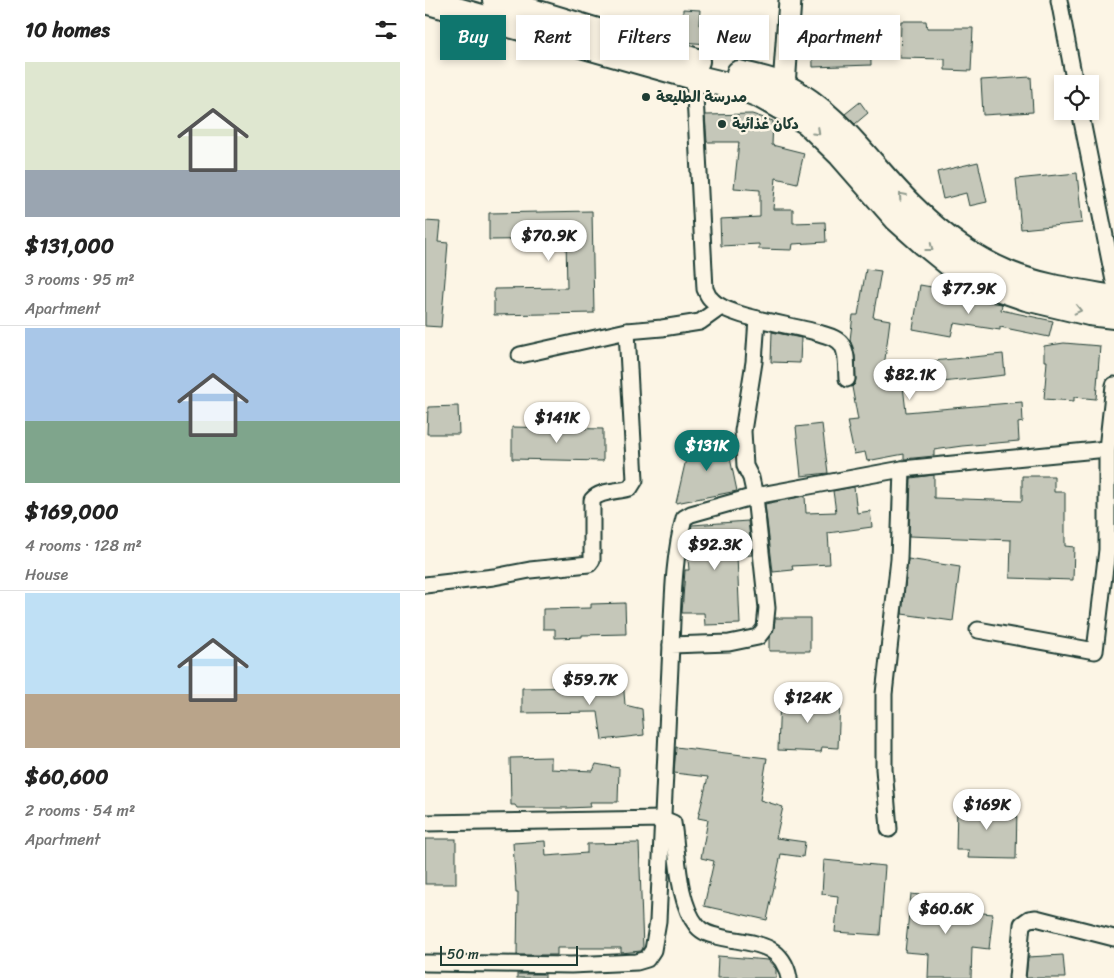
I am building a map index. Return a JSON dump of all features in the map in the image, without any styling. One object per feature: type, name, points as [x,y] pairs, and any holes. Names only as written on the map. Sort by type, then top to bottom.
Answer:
[{"type":"main road","points":[[495,0],[586,28],[818,108],[855,142],[914,209],[942,234],[976,257],[1007,274],[1038,283],[1114,298]]},
{"type":"main road","points":[[427,1],[694,77],[779,95],[841,155],[897,219],[957,270],[994,287],[1026,298],[1089,313],[1114,316]]},
{"type":"street","points":[[779,95],[790,0]]},
{"type":"street","points":[[1059,0],[1073,75]]},
{"type":"street","points":[[694,77],[705,289],[711,300],[721,307],[757,319],[803,329],[833,338],[841,343],[845,353],[847,379]]},
{"type":"street","points":[[1082,120],[1114,281]]},
{"type":"street","points":[[520,355],[627,331],[700,322],[721,307]]},
{"type":"street","points":[[671,645],[737,642],[758,637],[765,628],[767,608],[755,496],[751,478],[745,466],[743,431],[754,362],[757,319]]},
{"type":"street","points":[[425,585],[494,577],[530,570],[589,564],[592,560],[592,500],[600,494],[630,488],[635,480],[627,331]]},
{"type":"street","points":[[978,630],[1095,651],[1107,550],[1107,449],[1114,384]]},
{"type":"street","points":[[425,963],[571,972],[637,962],[647,959],[653,950],[656,935],[663,819],[673,594],[680,535],[684,518],[691,514],[755,496],[902,468],[1107,449]]},
{"type":"street","points":[[889,830],[884,769],[884,694],[899,559],[902,468]]},
{"type":"street","points":[[425,823],[663,819],[673,823],[685,899],[690,914],[698,927],[707,934],[758,945],[776,952],[785,962],[789,978]]},
{"type":"street","points":[[1017,978],[1022,924],[1029,919],[1036,918],[1114,938]]},
{"type":"building","points":[[683,9],[700,10],[699,43],[689,43],[689,15],[683,15]]},
{"type":"building","points":[[901,21],[926,21],[927,28],[973,28],[971,71],[945,70],[945,59],[900,58]]},
{"type":"building","points":[[813,60],[871,60],[871,65],[813,67]]},
{"type":"building","points":[[1031,77],[1033,112],[983,115],[981,80]]},
{"type":"building","points":[[860,102],[868,113],[855,124],[845,114]]},
{"type":"building","points":[[752,114],[773,121],[772,145],[804,153],[797,183],[776,178],[773,209],[793,209],[793,223],[825,222],[826,242],[793,244],[792,250],[759,249],[759,244],[721,246],[720,219],[760,217],[760,190],[734,188],[739,142],[707,142],[705,115]]},
{"type":"building","points":[[978,162],[987,202],[969,206],[966,193],[943,199],[937,172]]},
{"type":"building","points":[[1077,173],[1082,223],[1021,229],[1016,179]]},
{"type":"building","points":[[592,211],[594,313],[494,315],[494,289],[567,288],[566,239],[489,240],[489,213]]},
{"type":"building","points":[[425,221],[440,222],[438,242],[448,243],[441,327],[425,326]]},
{"type":"building","points":[[866,269],[881,271],[873,317],[890,320],[883,375],[891,373],[892,378],[902,377],[906,412],[1022,402],[1023,422],[1018,423],[1019,441],[934,450],[934,456],[904,459],[904,454],[867,461],[865,452],[854,454],[847,421],[858,420],[852,387],[856,379],[855,356],[850,340],[853,315],[858,315]]},
{"type":"building","points":[[920,285],[955,291],[954,297],[1002,304],[1001,310],[1053,321],[1049,337],[1000,327],[1000,330],[954,323],[951,336],[913,329]]},
{"type":"building","points":[[772,332],[801,338],[800,363],[771,362]]},
{"type":"building","points":[[1064,343],[1100,346],[1096,399],[1074,397],[1074,401],[1044,399],[1047,361],[1044,361],[1044,346]]},
{"type":"building","points":[[1003,354],[1005,375],[925,384],[923,362]]},
{"type":"building","points":[[458,406],[459,434],[427,434],[428,407]]},
{"type":"building","points":[[822,424],[828,473],[801,476],[796,427]]},
{"type":"building","points":[[512,427],[603,429],[603,461],[512,459]]},
{"type":"building","points":[[726,439],[737,491],[676,503],[689,446]]},
{"type":"building","points":[[934,475],[934,498],[1022,501],[1022,476],[1054,476],[1054,492],[1065,492],[1065,546],[1074,547],[1073,580],[1010,578],[1011,540],[909,536],[911,478]]},
{"type":"building","points":[[854,487],[857,513],[870,511],[872,527],[828,533],[830,564],[792,566],[793,570],[773,572],[765,504],[805,496],[806,513],[836,512],[833,491]]},
{"type":"building","points":[[748,521],[752,555],[737,556],[740,624],[705,625],[704,613],[682,613],[685,570],[689,570],[687,549],[692,525]]},
{"type":"building","points":[[908,559],[960,567],[953,621],[902,614]]},
{"type":"building","points":[[625,603],[626,634],[555,638],[555,629],[543,629],[543,609],[591,608],[591,604]]},
{"type":"building","points":[[775,618],[810,618],[810,651],[769,651],[769,638],[774,629]]},
{"type":"building","points":[[623,679],[625,705],[642,709],[644,735],[602,740],[598,712],[522,713],[522,688],[594,687],[593,682]]},
{"type":"building","points":[[780,697],[840,700],[838,748],[822,747],[821,752],[778,750]]},
{"type":"building","points":[[676,747],[767,758],[760,800],[783,807],[776,838],[805,842],[803,857],[781,854],[767,920],[704,906],[714,861],[701,858],[708,820],[698,818],[708,777],[674,773]]},
{"type":"building","points":[[551,757],[551,769],[593,771],[596,764],[619,768],[618,802],[590,802],[591,807],[567,808],[517,808],[515,805],[511,805],[510,758]]},
{"type":"building","points":[[957,805],[1017,807],[1016,859],[968,858],[969,850],[956,850]]},
{"type":"building","points":[[425,839],[456,839],[456,884],[425,884]]},
{"type":"building","points":[[545,841],[546,856],[587,853],[587,844],[639,843],[643,948],[641,951],[621,953],[621,948],[557,948],[557,955],[517,955],[518,892],[516,892],[513,843]]},
{"type":"building","points":[[824,860],[885,866],[880,935],[835,932],[838,896],[822,894]]},
{"type":"building","points":[[911,894],[965,900],[963,911],[993,914],[989,949],[972,947],[971,978],[928,978],[929,954],[905,952]]},
{"type":"building","points":[[1063,955],[1065,978],[1026,978],[1028,957]]},
{"type":"building","points":[[718,956],[768,960],[776,969],[776,978],[717,978]]},
{"type":"building","points":[[517,974],[545,974],[545,978],[517,978]]},
{"type":"place","name":"مدرسة الطليعة","points":[[646,97]]},
{"type":"place","name":"دكان غذائية","points":[[722,124]]}]
